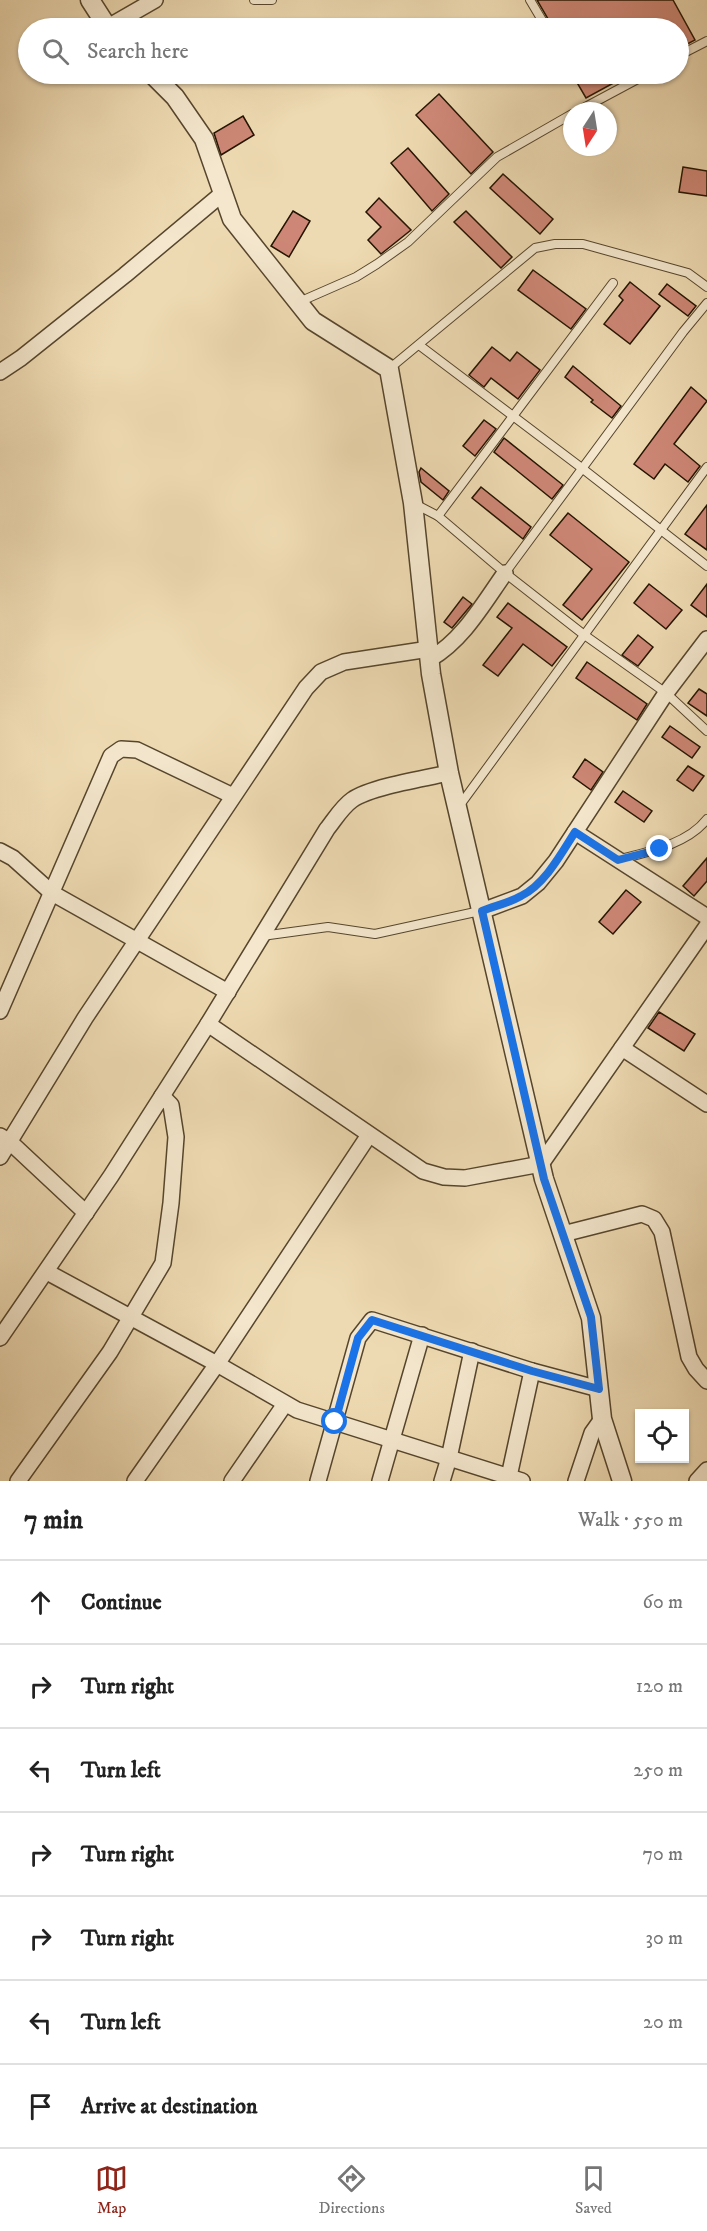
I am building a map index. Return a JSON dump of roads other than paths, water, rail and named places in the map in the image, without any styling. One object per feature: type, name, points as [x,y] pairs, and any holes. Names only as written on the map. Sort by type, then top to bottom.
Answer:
[{"type":"street","points":[[90,0],[102,18]]},
{"type":"street","points":[[125,18],[155,0]]},
{"type":"street","points":[[162,84],[175,97],[204,139],[232,219],[298,303],[313,321],[389,369],[412,503],[429,654],[449,773],[541,1164],[591,1317],[602,1419],[622,1481]]},
{"type":"street","points":[[0,372],[81,310],[223,193]]},
{"type":"street","points":[[0,1157],[5,1139],[306,688],[321,672],[344,662],[444,651],[455,641],[505,573]]},
{"type":"street","points":[[482,911],[522,896],[538,883],[556,861],[666,693],[707,639]]},
{"type":"street","points":[[0,1011],[111,756],[121,749],[136,750],[233,796]]},
{"type":"street","points":[[0,1338],[47,1272],[162,1096],[327,829],[353,799],[372,791],[449,773]]},
{"type":"street","points":[[575,832],[707,917]]},
{"type":"street","points":[[0,851],[13,858],[52,893],[228,992]]},
{"type":"street","points":[[208,1024],[423,1171],[444,1177],[465,1178],[541,1164],[707,926]]},
{"type":"street","points":[[622,1048],[707,1104]]},
{"type":"street","points":[[18,1481],[110,1352],[163,1263],[176,1137],[171,1105],[162,1096]]},
{"type":"street","points":[[135,1481],[217,1364],[369,1135]]},
{"type":"street","points":[[5,1139],[86,1213]]},
{"type":"street","points":[[563,1234],[642,1214],[654,1219],[662,1232],[689,1357],[707,1381]]},
{"type":"street","points":[[47,1272],[297,1410],[513,1480],[532,1371]]},
{"type":"street","points":[[318,1481],[358,1338],[372,1320],[532,1371],[599,1389]]},
{"type":"street","points":[[380,1481],[422,1335]]},
{"type":"street","points":[[442,1481],[472,1352]]},
{"type":"street","points":[[232,1481],[285,1404]]},
{"type":"street","points":[[576,1481],[592,1433],[602,1419]]},
{"type":"street","points":[[697,1481],[707,1470]]},
{"type":"lane","points":[[254,0],[272,0]]},
{"type":"lane","points":[[530,0],[541,18]]},
{"type":"lane","points":[[689,50],[707,41]]},
{"type":"lane","points":[[595,102],[628,84]]},
{"type":"lane","points":[[298,303],[356,277],[377,264],[408,242],[497,157],[563,119]]},
{"type":"lane","points":[[389,369],[535,248],[555,244],[583,244],[688,273],[707,287]]},
{"type":"lane","points":[[438,516],[613,283]]},
{"type":"lane","points":[[505,573],[683,332],[707,303]]},
{"type":"lane","points":[[419,345],[583,468],[707,566]]},
{"type":"lane","points":[[457,808],[707,467]]},
{"type":"lane","points":[[412,503],[438,516],[505,573],[666,693],[707,730]]},
{"type":"lane","points":[[618,860],[660,849],[684,837],[707,819]]},
{"type":"lane","points":[[262,936],[328,927],[375,934],[482,911]]}]
